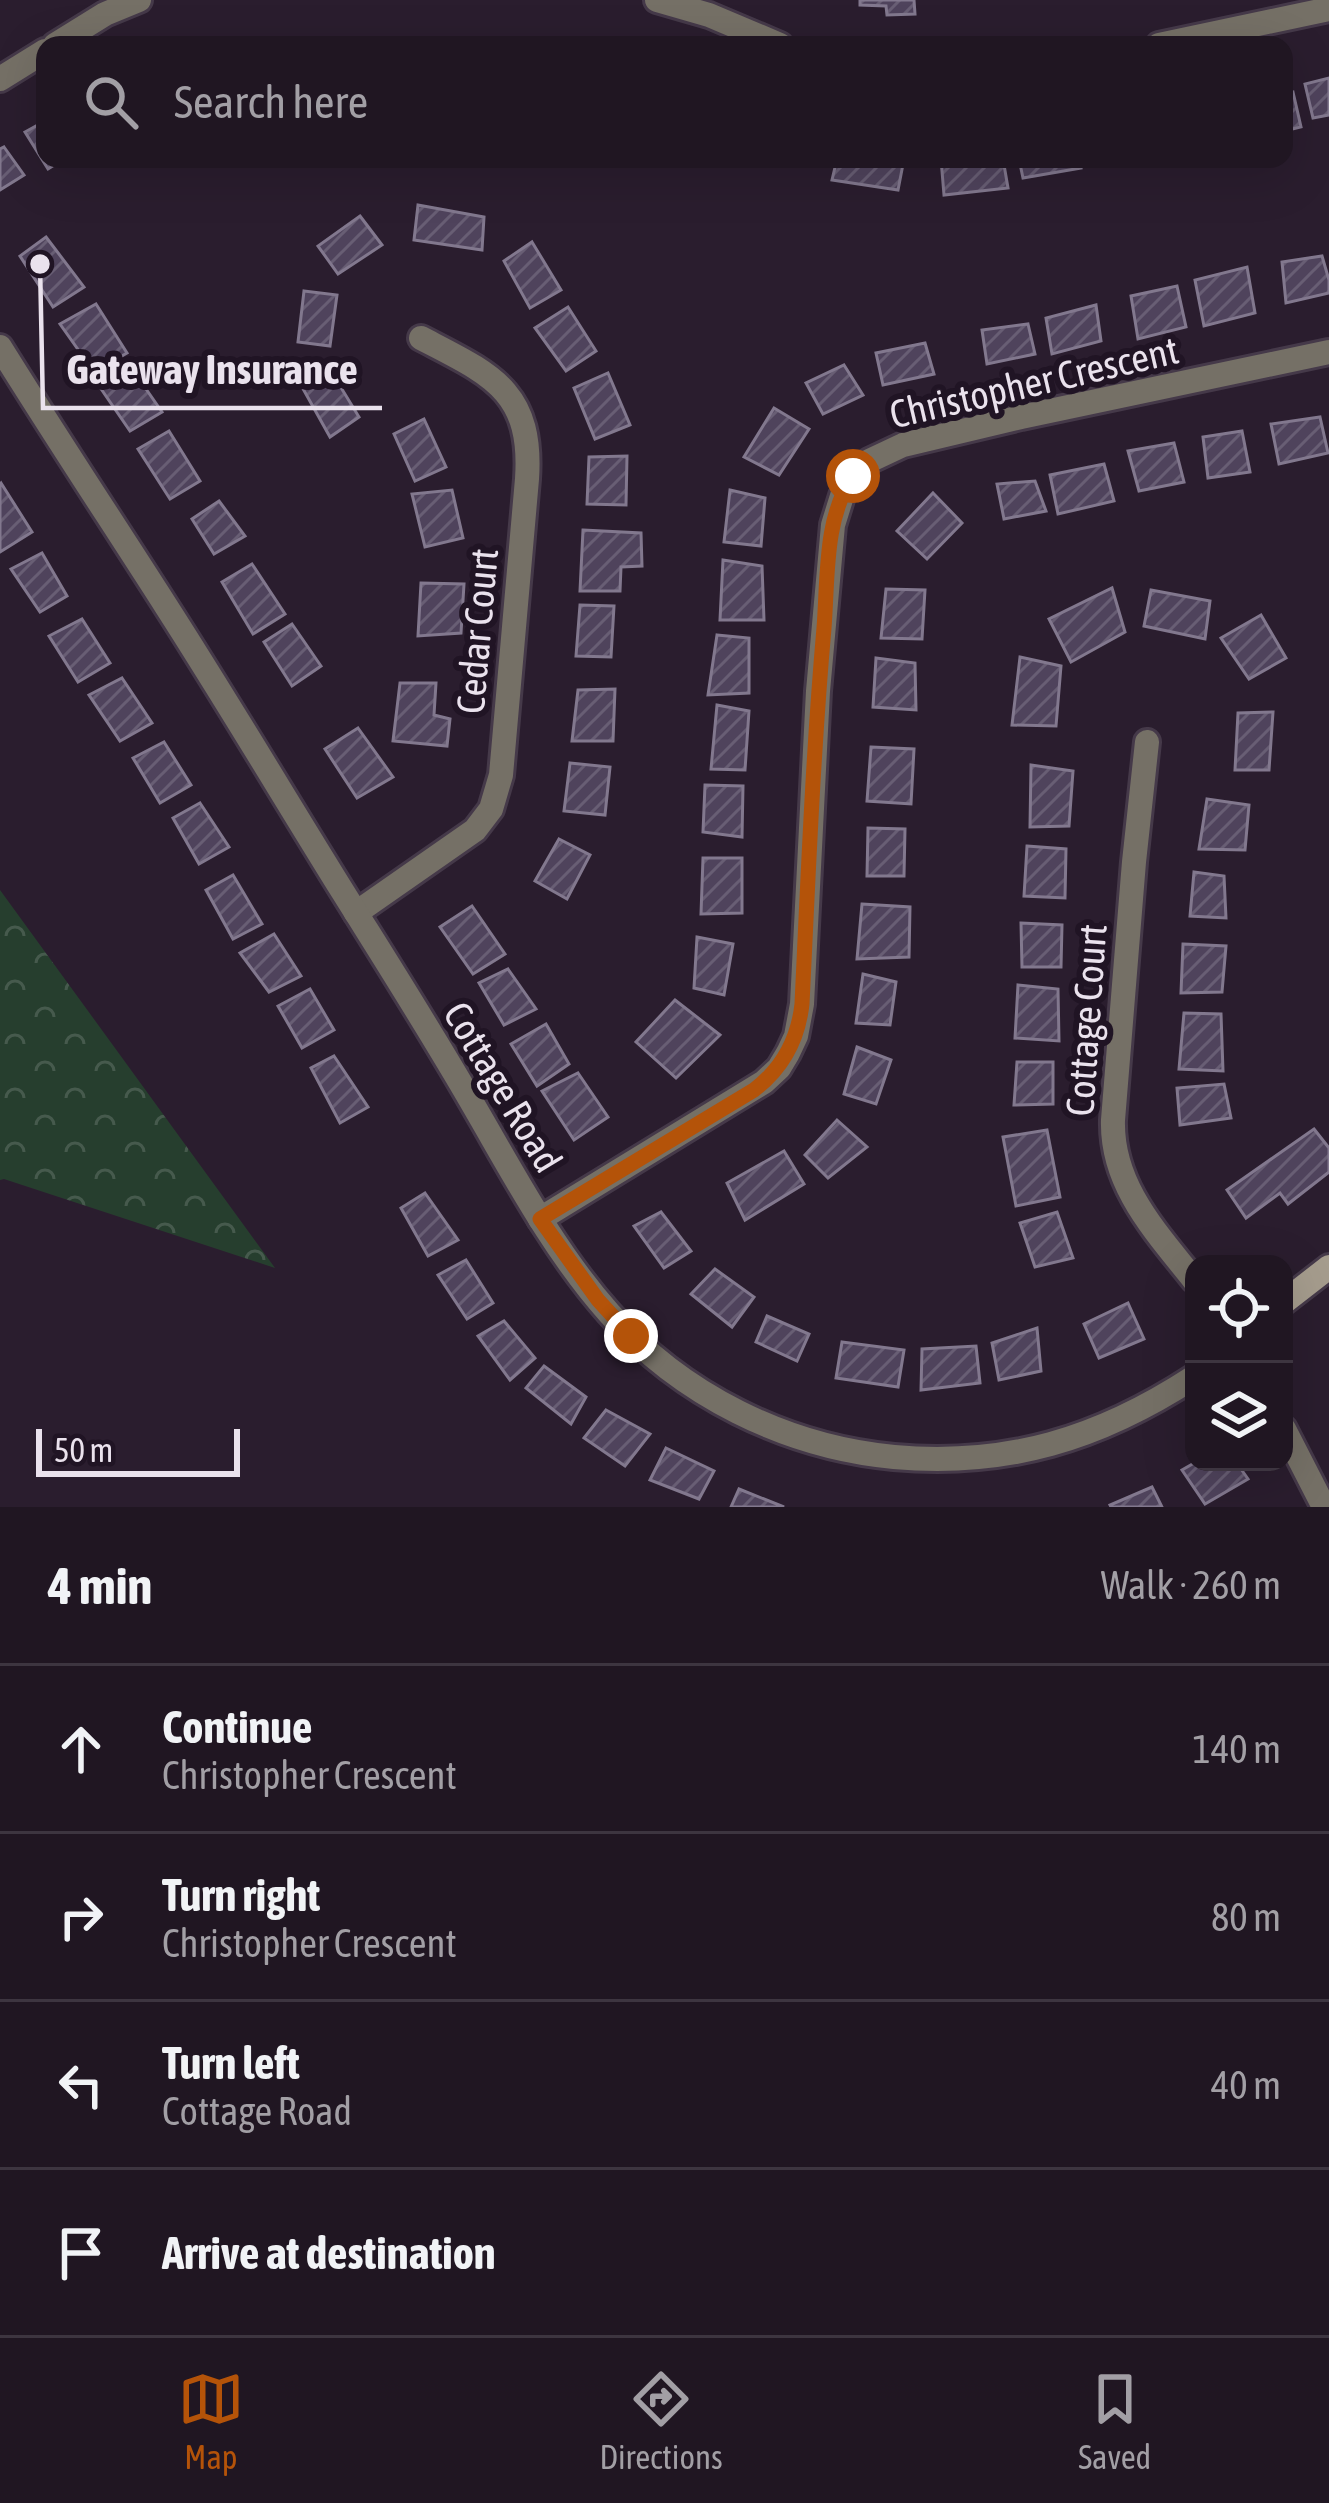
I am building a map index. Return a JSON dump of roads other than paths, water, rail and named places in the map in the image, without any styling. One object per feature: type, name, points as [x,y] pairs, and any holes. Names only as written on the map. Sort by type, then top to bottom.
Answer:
[{"type":"main road","points":[[1293,1294],[1329,1267]]},
{"type":"street","points":[[70,36],[139,0]]},
{"type":"street","points":[[657,0],[759,36]]},
{"type":"street","points":[[1202,36],[1329,9]]},
{"type":"street","points":[[0,79],[36,57]]},
{"type":"street","name":"Cedar Court","points":[[356,913],[475,830],[491,809],[501,775],[527,439],[513,405],[487,371],[422,338]]},
{"type":"street","name":"Cottage Road","points":[[0,346],[447,1059],[540,1219],[608,1312],[664,1365],[696,1389],[795,1436],[921,1459],[1018,1454],[1099,1429],[1185,1383]]},
{"type":"street","name":"Christopher Crescent","points":[[540,1219],[754,1090],[779,1068],[796,1036],[802,1004],[832,525],[847,485],[860,467],[903,445],[1329,352]]},
{"type":"street","name":"Cottage Court","points":[[1147,742],[1114,1150],[1129,1193],[1185,1268]]},
{"type":"street","points":[[1293,1447],[1324,1507]]},
{"type":"place","name":"Gateway Insurance","points":[[40,264]]}]
